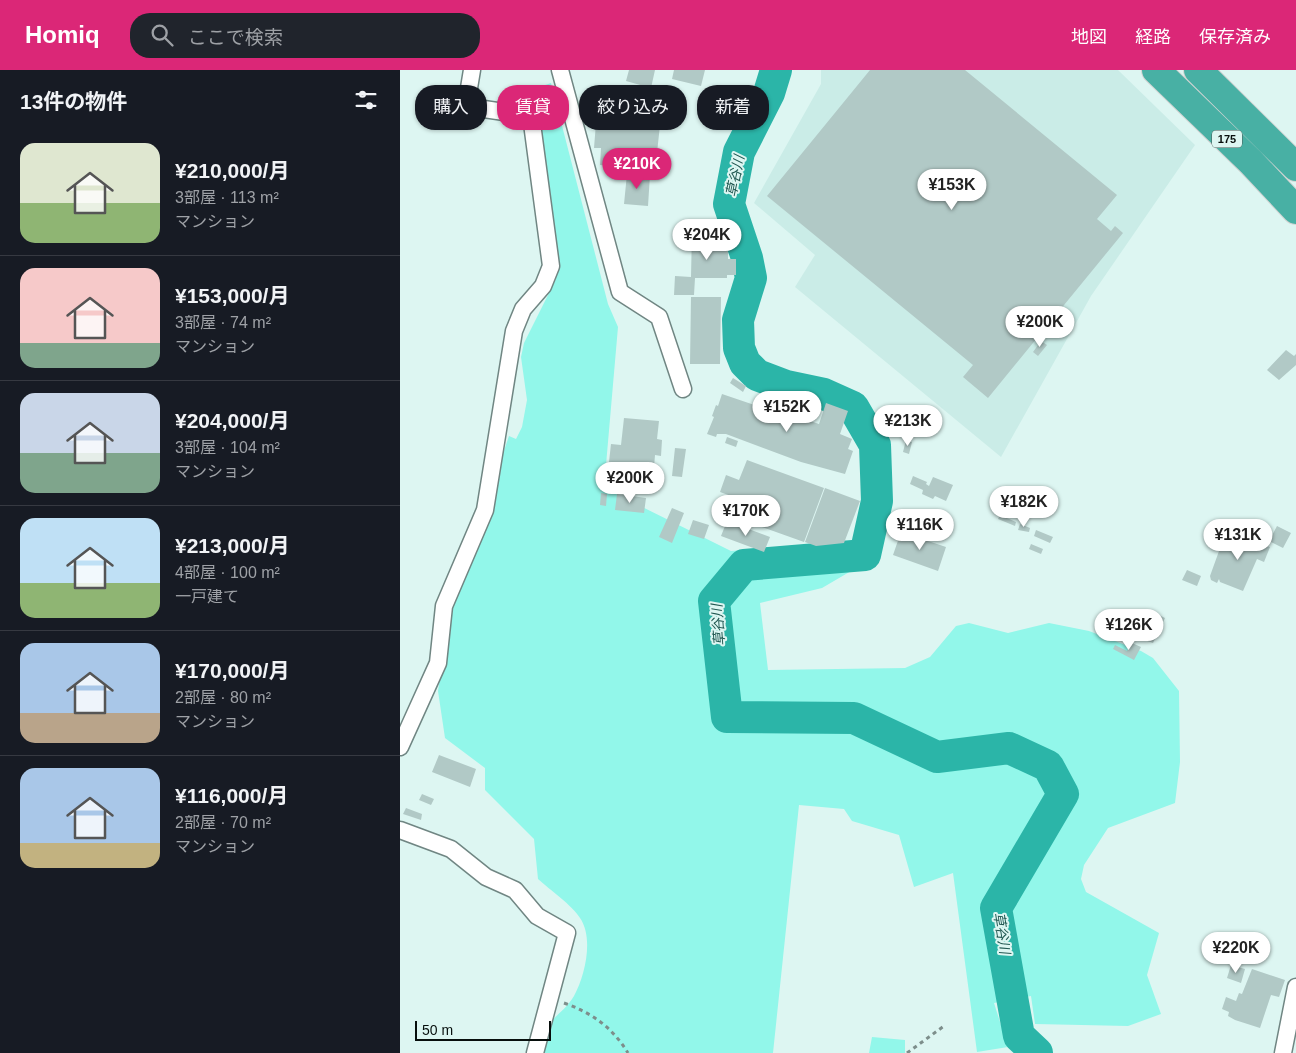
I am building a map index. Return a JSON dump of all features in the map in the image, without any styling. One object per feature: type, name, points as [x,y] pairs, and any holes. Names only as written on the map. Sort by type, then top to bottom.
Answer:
[{"type":"highway","name":"175","points":[[1156,70],[1251,162],[1296,210]]},
{"type":"highway","name":"175","points":[[1198,70],[1296,167]]},
{"type":"street","points":[[400,747],[438,663],[444,606],[485,510],[514,331],[523,308],[543,286],[550,266],[531,116],[478,108],[468,94],[472,70]]},
{"type":"street","points":[[560,70],[620,292],[658,318],[683,389]]},
{"type":"street","points":[[400,830],[451,849],[486,877],[515,890],[537,916],[567,933],[535,1053]]},
{"type":"street","points":[[1283,1053],[1296,987]]},
{"type":"path","points":[[549,998],[586,1011],[618,1036],[628,1053]]},
{"type":"path","points":[[907,1053],[944,1026]]},
{"type":"shaded area","points":[[821,70],[1118,70],[1195,145],[1091,296],[1001,457],[795,287],[815,255],[754,203],[821,84]]},
{"type":"shaded area","points":[[536,130],[563,130],[608,304],[618,327],[604,488],[731,551],[879,539],[875,557],[822,588],[760,603],[768,670],[905,668],[930,657],[956,626],[969,623],[1008,633],[1049,623],[1089,631],[1141,651],[1153,658],[1179,691],[1180,762],[1175,803],[1108,828],[1084,865],[1081,879],[1086,892],[1159,933],[1147,975],[1161,1014],[1128,1026],[1035,1024],[1031,996],[994,1003],[1008,1047],[977,1052],[953,873],[914,887],[899,835],[852,821],[844,809],[799,805],[773,1053],[544,1053],[543,1042],[547,1027],[574,996],[582,978],[587,936],[580,918],[572,908],[538,879],[534,839],[485,790],[485,768],[445,738],[438,691],[451,605],[509,436],[516,439],[522,427],[527,400],[521,357],[524,343],[556,279]]},
{"type":"shaded area","points":[[872,1037],[905,1040],[905,1053],[869,1053]]},
{"type":"building","points":[[629,70],[655,70],[652,85],[640,85],[626,81]]},
{"type":"building","points":[[674,70],[705,70],[701,85],[672,79]]},
{"type":"building","points":[[870,70],[965,70],[1117,195],[1097,219],[1111,231],[1115,226],[1123,233],[988,398],[963,377],[973,365],[767,196]]},
{"type":"building","points":[[595,130],[659,130],[655,171],[600,165],[601,148],[594,148]]},
{"type":"building","points":[[627,174],[650,175],[648,206],[624,204]]},
{"type":"building","points":[[692,232],[728,232],[728,259],[736,259],[736,275],[727,275],[727,278],[695,278],[694,295],[674,295],[675,276],[691,277]]},
{"type":"building","points":[[691,297],[721,297],[720,364],[690,364]]},
{"type":"building","points":[[1041,341],[1047,345],[1038,356],[1033,352]]},
{"type":"building","points":[[1286,350],[1294,356],[1296,354],[1296,365],[1279,380],[1267,370]]},
{"type":"building","points":[[733,378],[746,386],[743,392],[730,383]]},
{"type":"building","points":[[722,394],[801,421],[801,418],[819,424],[826,403],[848,411],[840,434],[852,439],[848,449],[853,451],[845,474],[801,462],[726,434],[717,434],[716,437],[707,434],[714,417],[712,416],[716,405],[718,406]]},
{"type":"building","points":[[624,418],[659,421],[657,439],[662,440],[661,456],[655,455],[653,480],[616,477],[617,463],[609,462],[611,444],[621,445]]},
{"type":"building","points":[[727,437],[738,441],[736,447],[725,443]]},
{"type":"building","points":[[906,440],[912,442],[909,454],[903,452]]},
{"type":"building","points":[[675,448],[686,449],[682,477],[672,476]]},
{"type":"building","points":[[747,460],[824,488],[804,542],[728,515],[734,497],[720,492],[726,475],[739,480]]},
{"type":"building","points":[[913,476],[927,482],[926,484],[929,486],[933,477],[953,485],[946,501],[935,496],[933,499],[922,494],[923,490],[910,484]]},
{"type":"building","points":[[825,488],[860,501],[844,543],[816,546],[805,542]]},
{"type":"building","points":[[601,493],[607,494],[606,506],[600,505]]},
{"type":"building","points":[[617,494],[646,498],[644,513],[615,510]]},
{"type":"building","points":[[672,508],[684,513],[672,543],[659,537]]},
{"type":"building","points":[[1000,515],[1016,522],[1015,526],[998,519]]},
{"type":"building","points":[[693,520],[709,525],[704,539],[688,534]]},
{"type":"building","points":[[727,521],[770,537],[764,552],[721,536]]},
{"type":"building","points":[[1020,524],[1030,528],[1029,532],[1018,530]]},
{"type":"building","points":[[1277,526],[1291,533],[1283,548],[1269,541]]},
{"type":"building","points":[[1036,530],[1053,537],[1050,543],[1034,536]]},
{"type":"building","points":[[901,532],[946,547],[938,571],[893,555]]},
{"type":"building","points":[[1234,534],[1270,547],[1264,562],[1257,559],[1243,591],[1220,582],[1219,579],[1217,583],[1211,580],[1210,576],[1223,540],[1231,543]]},
{"type":"building","points":[[1031,544],[1043,549],[1041,554],[1029,549]]},
{"type":"building","points":[[1187,570],[1201,576],[1197,586],[1182,580]]},
{"type":"building","points":[[1159,615],[1165,618],[1153,643],[1147,641]]},
{"type":"building","points":[[1132,643],[1141,647],[1134,660],[1113,649],[1115,645],[1127,651]]},
{"type":"building","points":[[439,755],[476,769],[470,787],[432,772]]},
{"type":"building","points":[[422,794],[434,799],[431,805],[419,800]]},
{"type":"building","points":[[406,808],[422,814],[421,820],[403,814]]},
{"type":"building","points":[[1231,965],[1245,969],[1241,983],[1227,978]]},
{"type":"building","points":[[1252,969],[1285,980],[1279,997],[1271,995],[1260,1028],[1235,1020],[1228,1016],[1229,1012],[1222,1009],[1226,997],[1236,1001],[1239,993],[1242,994]]},
{"type":"waterway","name":"草谷川","points":[[776,70],[769,93],[739,152],[729,204],[747,258],[751,278],[738,320],[739,348],[745,363],[757,375],[786,386],[824,394],[853,407],[875,445],[877,501],[865,555],[744,565],[714,601],[727,717],[854,718],[937,757],[1009,748],[1048,766],[1063,794],[996,908],[1019,1036],[1037,1053]]}]
